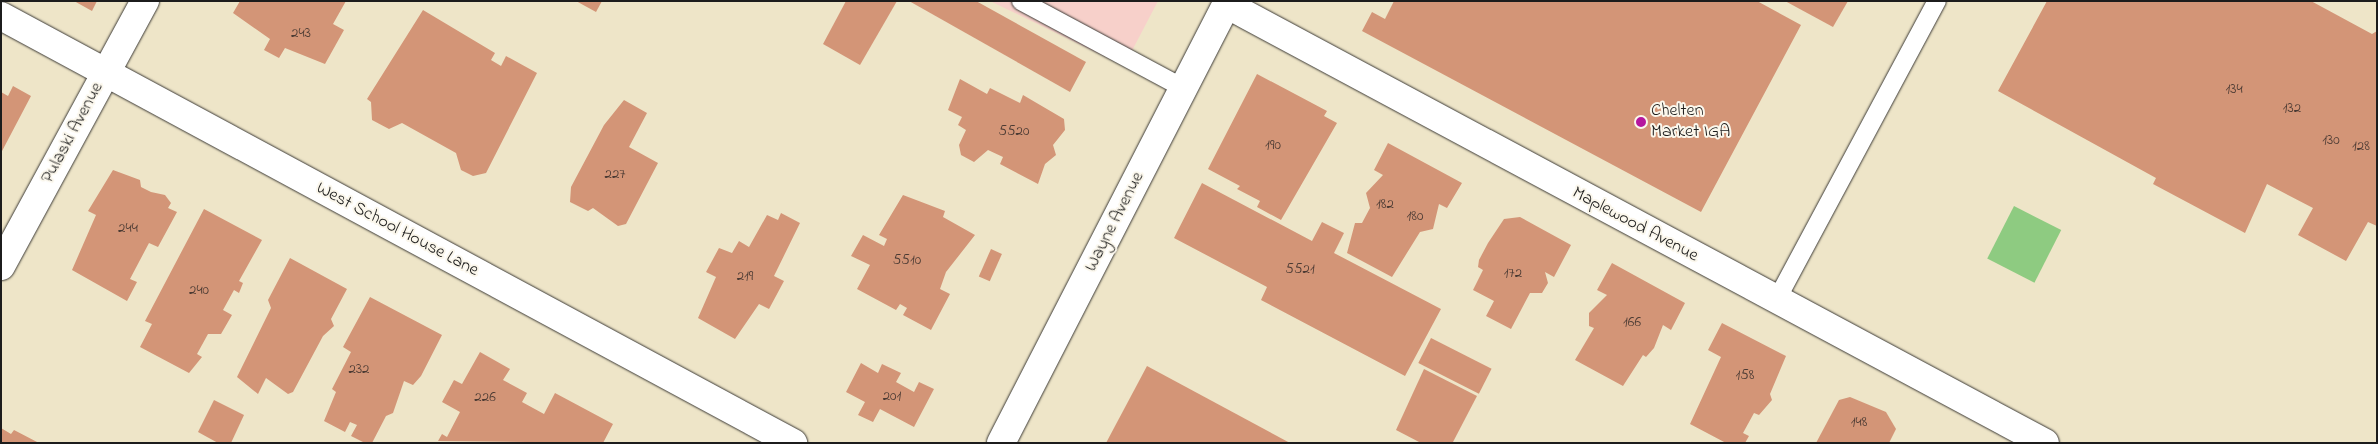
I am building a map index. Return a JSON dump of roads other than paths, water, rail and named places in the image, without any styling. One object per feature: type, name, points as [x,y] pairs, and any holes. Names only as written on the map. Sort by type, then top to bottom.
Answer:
[{"type":"street","name":"Pulaski Avenue","points":[[1,266],[145,1]]},
{"type":"street","name":"Wayne Avenue","points":[[1001,443],[1183,88],[1225,2]]},
{"type":"street","name":"Maplewood Avenue","points":[[1225,2],[1776,301],[2045,443]]},
{"type":"street","name":"West School House Lane","points":[[1,16],[793,443]]},
{"type":"lane","points":[[1021,1],[1183,88]]},
{"type":"lane","points":[[1776,301],[1936,1]]},
{"type":"place","name":"Chelten Market IGA","points":[[1641,122]]}]
